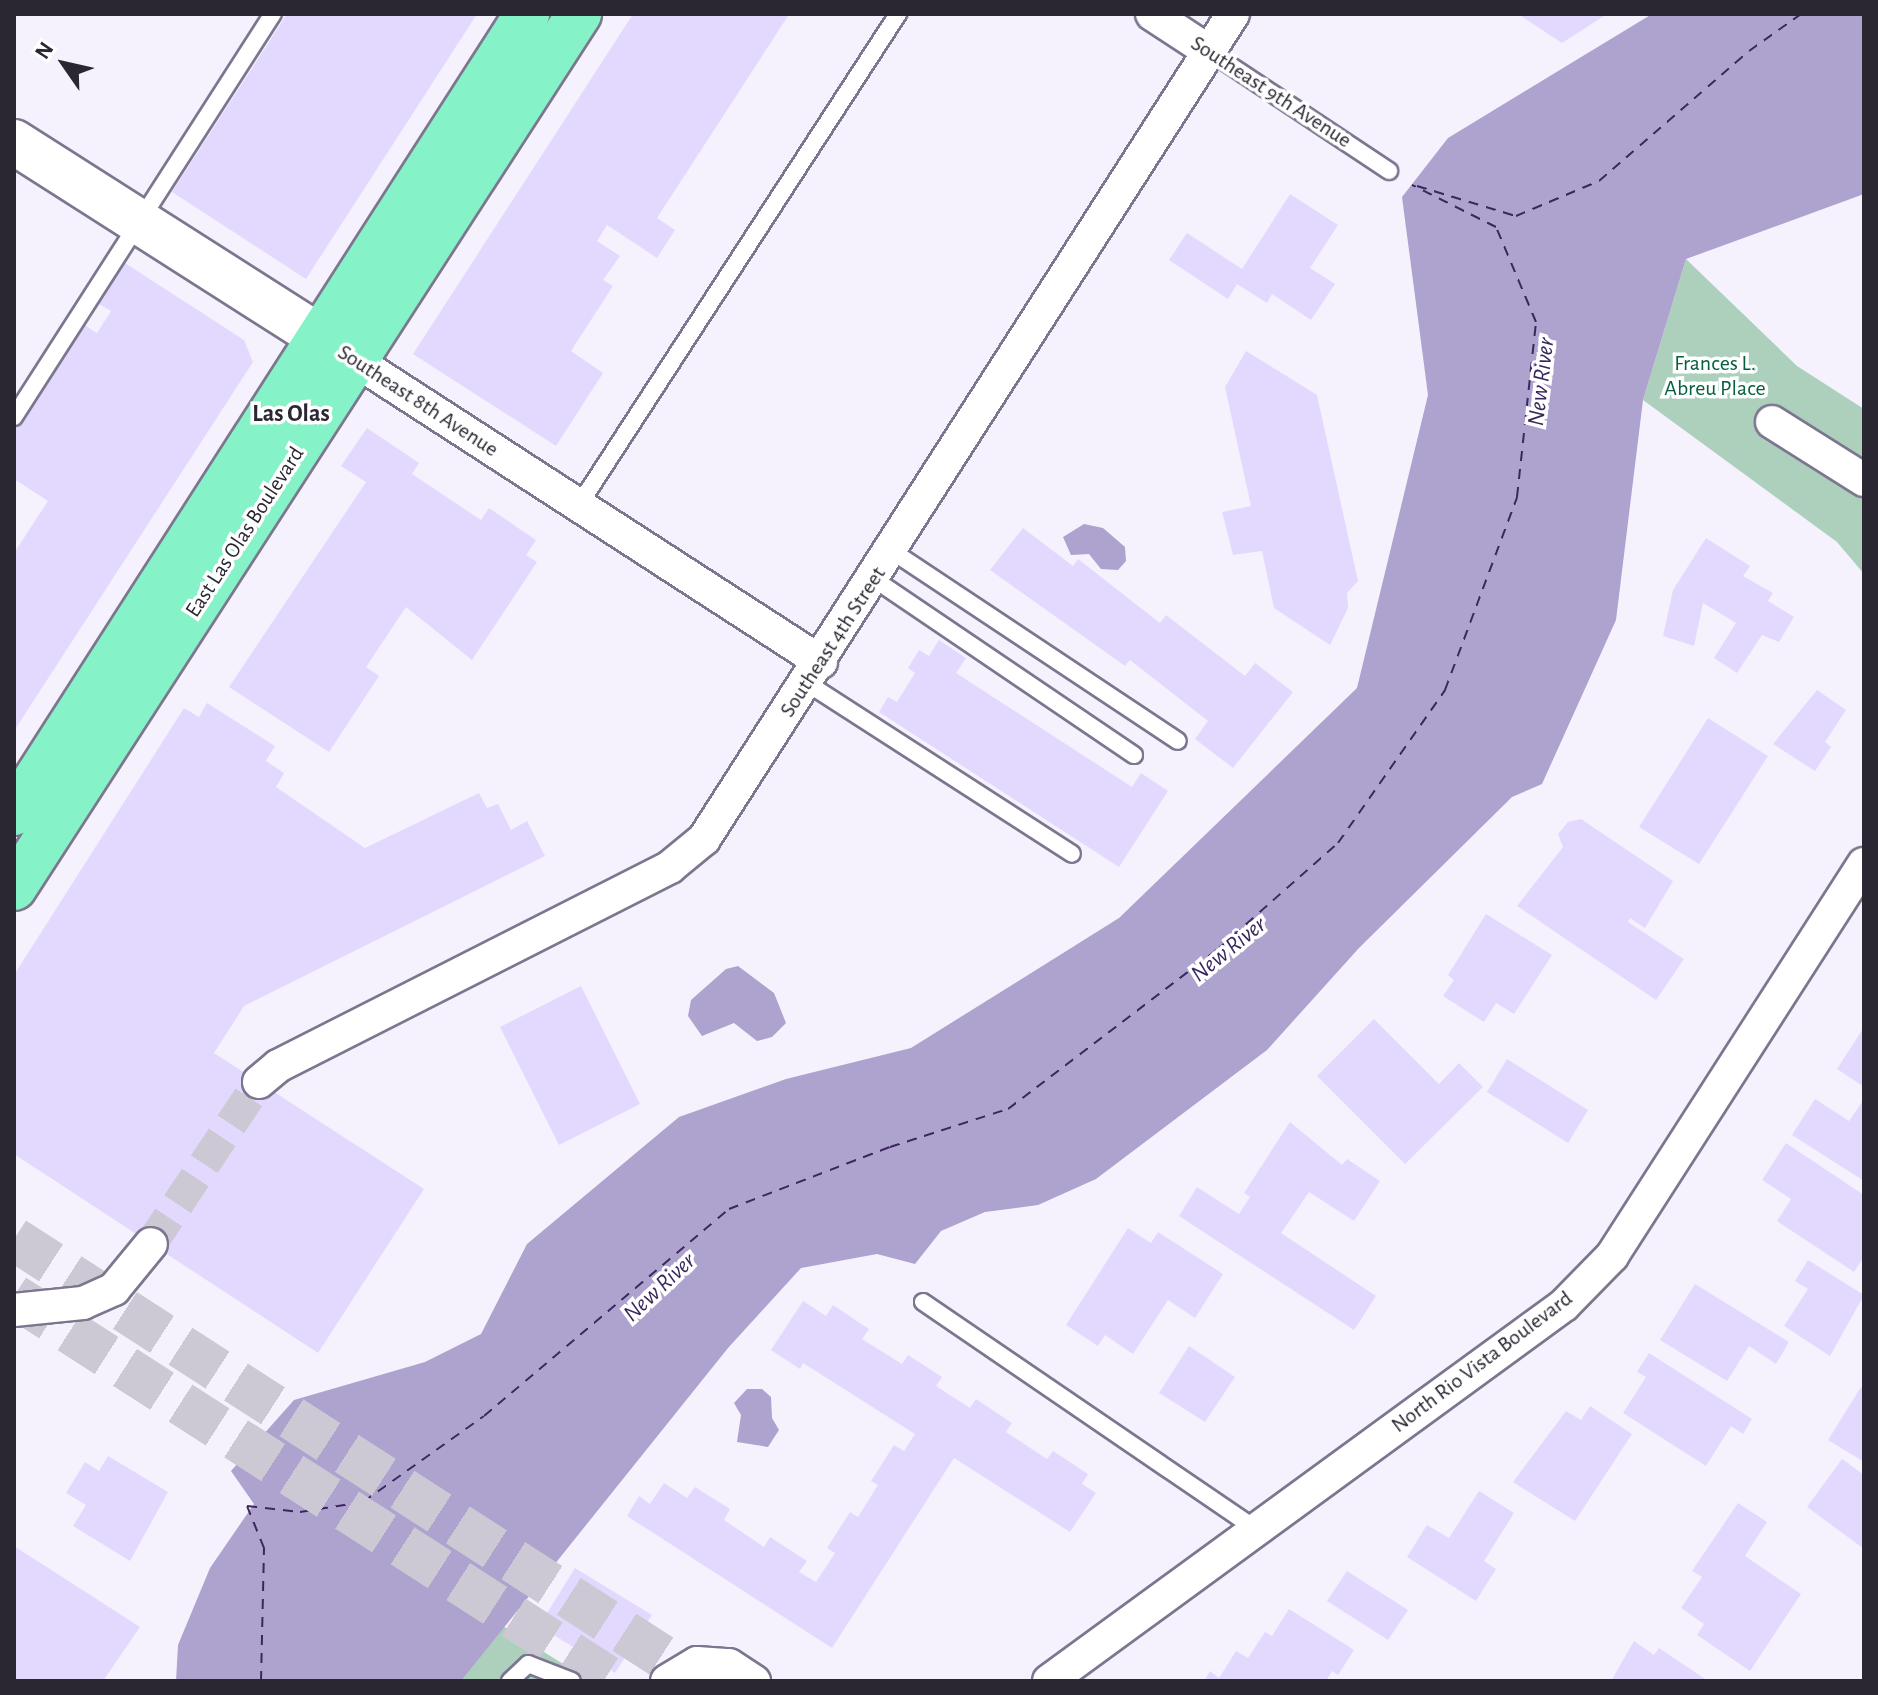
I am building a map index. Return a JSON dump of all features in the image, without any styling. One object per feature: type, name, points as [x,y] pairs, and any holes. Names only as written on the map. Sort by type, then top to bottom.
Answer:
[{"type":"main road","name":"East Las Olas Boulevard","points":[[14,813],[527,14]]},
{"type":"main road","name":"East Las Olas Boulevard","points":[[14,888],[579,14]]},
{"type":"main road","name":"Southeast 8th Avenue","points":[[14,142],[356,361]]},
{"type":"street","name":"Southeast 9th Avenue","points":[[1152,14],[1210,52]]},
{"type":"street","name":"Southeast 4th Street","points":[[259,1082],[278,1066],[687,857],[814,673],[1233,14]]},
{"type":"street","name":"Southeast 8th Avenue","points":[[356,361],[579,505],[814,673]]},
{"type":"street","points":[[1772,422],[1864,480]]},
{"type":"street","name":"North Rio Vista Boulevard","points":[[1049,1681],[1564,1305],[1612,1256],[1864,864]]},
{"type":"street","points":[[14,1310],[83,1303],[114,1289],[151,1244]]},
{"type":"street","points":[[667,1681],[697,1663],[729,1665],[754,1681]]},
{"type":"lane","points":[[14,417],[273,14]]},
{"type":"lane","points":[[579,505],[898,14]]},
{"type":"lane","name":"Southeast 9th Avenue","points":[[1210,52],[1389,171]]},
{"type":"lane","points":[[892,551],[1178,741]]},
{"type":"lane","points":[[874,579],[1134,755]]},
{"type":"lane","points":[[814,673],[1072,854]]},
{"type":"lane","points":[[923,1302],[1257,1530]]},
{"type":"lane","points":[[510,1681],[528,1664],[572,1681]]},
{"type":"green space","name":"Frances L. Abreu Place","points":[[1686,259],[1797,366],[1864,409],[1864,574],[1837,542],[1643,400]]},
{"type":"green space","points":[[503,1626],[590,1681],[461,1681]]},
{"type":"water","name":"New River","points":[[1652,14],[1864,14],[1864,194],[1686,259],[1643,400],[1616,620],[1542,784],[1512,797],[1359,948],[1267,1050],[1096,1179],[1038,1205],[985,1212],[941,1231],[915,1264],[877,1254],[801,1268],[728,1348],[461,1681],[176,1681],[178,1645],[210,1568],[254,1504],[231,1471],[294,1400],[425,1362],[481,1334],[527,1244],[679,1117],[786,1079],[911,1048],[1119,918],[1357,688],[1428,395],[1402,197],[1448,138]]},
{"type":"water","points":[[1084,524],[1103,528],[1125,547],[1126,561],[1118,570],[1101,569],[1089,554],[1071,555],[1063,537]]},
{"type":"water","points":[[738,966],[774,993],[786,1023],[772,1037],[757,1041],[734,1023],[702,1036],[688,1016],[691,1000],[726,969]]},
{"type":"water","points":[[747,1389],[762,1389],[771,1397],[772,1418],[779,1430],[768,1447],[737,1442],[741,1415],[734,1403]]},
{"type":"building","points":[[287,14],[477,14],[306,279],[172,192]]},
{"type":"building","points":[[633,14],[788,16],[657,218],[675,230],[657,258],[607,225],[597,241],[620,256],[603,280],[613,286],[571,351],[603,373],[556,446],[413,354]]},
{"type":"building","points":[[1518,14],[1607,14],[1562,43]]},
{"type":"building","points":[[1290,194],[1338,225],[1310,268],[1335,284],[1311,320],[1272,294],[1267,303],[1237,284],[1228,299],[1169,260],[1187,233],[1242,269]]},
{"type":"building","points":[[125,263],[244,340],[253,362],[14,731],[14,553],[48,501],[14,479],[14,430],[83,324],[97,333],[111,311],[99,304]]},
{"type":"building","points":[[1246,351],[1317,395],[1358,581],[1347,593],[1348,608],[1330,645],[1274,608],[1262,551],[1233,555],[1222,512],[1251,506],[1225,387]]},
{"type":"building","points":[[367,428],[419,463],[412,474],[481,520],[489,508],[536,540],[526,555],[537,562],[472,660],[406,607],[366,667],[379,676],[329,752],[229,687],[366,482],[341,466]]},
{"type":"building","points":[[1023,528],[1073,566],[1078,559],[1160,623],[1166,615],[1245,676],[1255,663],[1293,692],[1233,768],[1195,739],[1208,721],[1130,660],[1125,666],[990,570]]},
{"type":"building","points":[[1706,538],[1750,566],[1743,576],[1773,593],[1768,601],[1794,617],[1779,642],[1762,635],[1737,673],[1714,658],[1736,623],[1703,603],[1694,646],[1663,636],[1673,590]]},
{"type":"building","points":[[939,640],[966,658],[956,673],[1132,787],[1141,773],[1168,791],[1119,867],[879,712],[888,697],[897,702],[915,673],[908,668],[919,650],[929,656]]},
{"type":"building","points":[[1817,690],[1846,710],[1825,742],[1831,747],[1815,771],[1773,744]]},
{"type":"building","points":[[207,703],[275,746],[266,761],[284,773],[276,787],[365,848],[479,793],[487,808],[498,804],[511,830],[527,821],[545,856],[244,1006],[214,1053],[424,1189],[318,1353],[14,1154],[14,975],[184,708],[199,717]]},
{"type":"building","points":[[1708,718],[1768,756],[1699,864],[1639,827]]},
{"type":"building","points":[[1581,819],[1673,881],[1645,928],[1630,918],[1628,922],[1684,959],[1656,1000],[1517,906],[1563,847],[1558,834],[1568,822]]},
{"type":"building","points":[[1486,914],[1552,955],[1514,1014],[1496,1003],[1484,1022],[1443,996],[1454,980],[1448,975]]},
{"type":"building","points":[[581,986],[640,1104],[559,1145],[500,1027]]},
{"type":"building","points":[[1374,1019],[1439,1084],[1459,1063],[1483,1087],[1405,1164],[1317,1076]]},
{"type":"building","points":[[1864,1027],[1864,1087],[1837,1069]]},
{"type":"building","points":[[1507,1059],[1588,1110],[1568,1143],[1487,1092]]},
{"type":"building","points":[[1815,1099],[1849,1121],[1864,1099],[1864,1181],[1792,1135]]},
{"type":"building","points":[[1290,1122],[1342,1165],[1347,1159],[1380,1181],[1354,1221],[1309,1192],[1281,1233],[1376,1296],[1354,1330],[1179,1216],[1197,1187],[1239,1214],[1250,1197],[1244,1193]]},
{"type":"building","points":[[1786,1143],[1864,1195],[1864,1257],[1854,1272],[1777,1221],[1791,1199],[1762,1180]]},
{"type":"building","points":[[1128,1228],[1151,1243],[1158,1232],[1223,1274],[1195,1318],[1168,1300],[1133,1354],[1105,1335],[1098,1346],[1066,1325]]},
{"type":"building","points":[[1808,1260],[1864,1295],[1830,1356],[1784,1326],[1808,1289],[1795,1281]]},
{"type":"building","points":[[1695,1284],[1789,1342],[1776,1364],[1749,1346],[1727,1381],[1660,1340]]},
{"type":"building","points":[[803,1301],[826,1316],[833,1305],[869,1329],[862,1339],[902,1364],[908,1355],[942,1377],[936,1386],[970,1408],[976,1399],[1012,1423],[1006,1432],[1047,1459],[1053,1451],[1088,1474],[1082,1484],[1096,1493],[1070,1532],[954,1458],[832,1648],[627,1516],[639,1496],[650,1504],[664,1483],[687,1498],[695,1487],[730,1509],[724,1520],[764,1547],[770,1537],[807,1561],[799,1572],[816,1582],[835,1553],[827,1548],[850,1512],[858,1517],[878,1485],[871,1481],[894,1445],[904,1451],[915,1434],[803,1363],[800,1369],[771,1350]]},
{"type":"building","points":[[1189,1346],[1235,1377],[1205,1422],[1159,1393]]},
{"type":"building","points":[[1649,1353],[1752,1419],[1743,1434],[1731,1426],[1706,1466],[1623,1413],[1646,1377],[1637,1372]]},
{"type":"building","points":[[1861,1387],[1864,1389],[1864,1462],[1828,1440]]},
{"type":"building","points":[[1590,1406],[1632,1434],[1575,1521],[1513,1482],[1566,1411],[1581,1420]]},
{"type":"building","points":[[108,1456],[168,1492],[130,1561],[73,1526],[86,1505],[66,1493],[85,1462],[99,1471]]},
{"type":"building","points":[[1842,1459],[1864,1475],[1864,1549],[1807,1507]]},
{"type":"building","points":[[1479,1491],[1514,1513],[1484,1561],[1496,1569],[1476,1601],[1407,1557],[1427,1525],[1449,1538]]},
{"type":"building","points":[[1738,1503],[1767,1522],[1745,1556],[1801,1594],[1750,1671],[1697,1635],[1704,1624],[1681,1608],[1702,1577],[1692,1571]]},
{"type":"building","points":[[14,1546],[140,1627],[103,1681],[14,1681]]},
{"type":"building","points":[[575,1568],[652,1615],[615,1673],[539,1626]]},
{"type":"building","points":[[1347,1571],[1408,1610],[1388,1640],[1327,1601]]},
{"type":"building","points":[[1289,1609],[1354,1650],[1338,1675],[1332,1671],[1326,1681],[1204,1681],[1210,1671],[1219,1678],[1236,1651],[1248,1658],[1265,1632],[1272,1636]]},
{"type":"building","points":[[1634,1641],[1654,1655],[1659,1648],[1708,1681],[1611,1681]]},
{"type":"ferry route","points":[[1417,186],[1516,216],[1599,181],[1749,51],[1801,14]]},
{"type":"ferry route","points":[[261,1681],[264,1548],[247,1506],[300,1512],[363,1502],[484,1416],[729,1209],[890,1147],[1008,1109],[1219,948],[1338,843],[1445,690],[1517,497],[1536,322],[1496,227],[1412,185]]},
{"type":"tunnel","points":[[151,1244],[259,1082]]},
{"type":"tunnel","points":[[14,1239],[700,1681]]},
{"type":"tunnel","points":[[14,1296],[613,1681]]},
{"type":"district","name":"Las Olas","points":[[291,415]]}]
